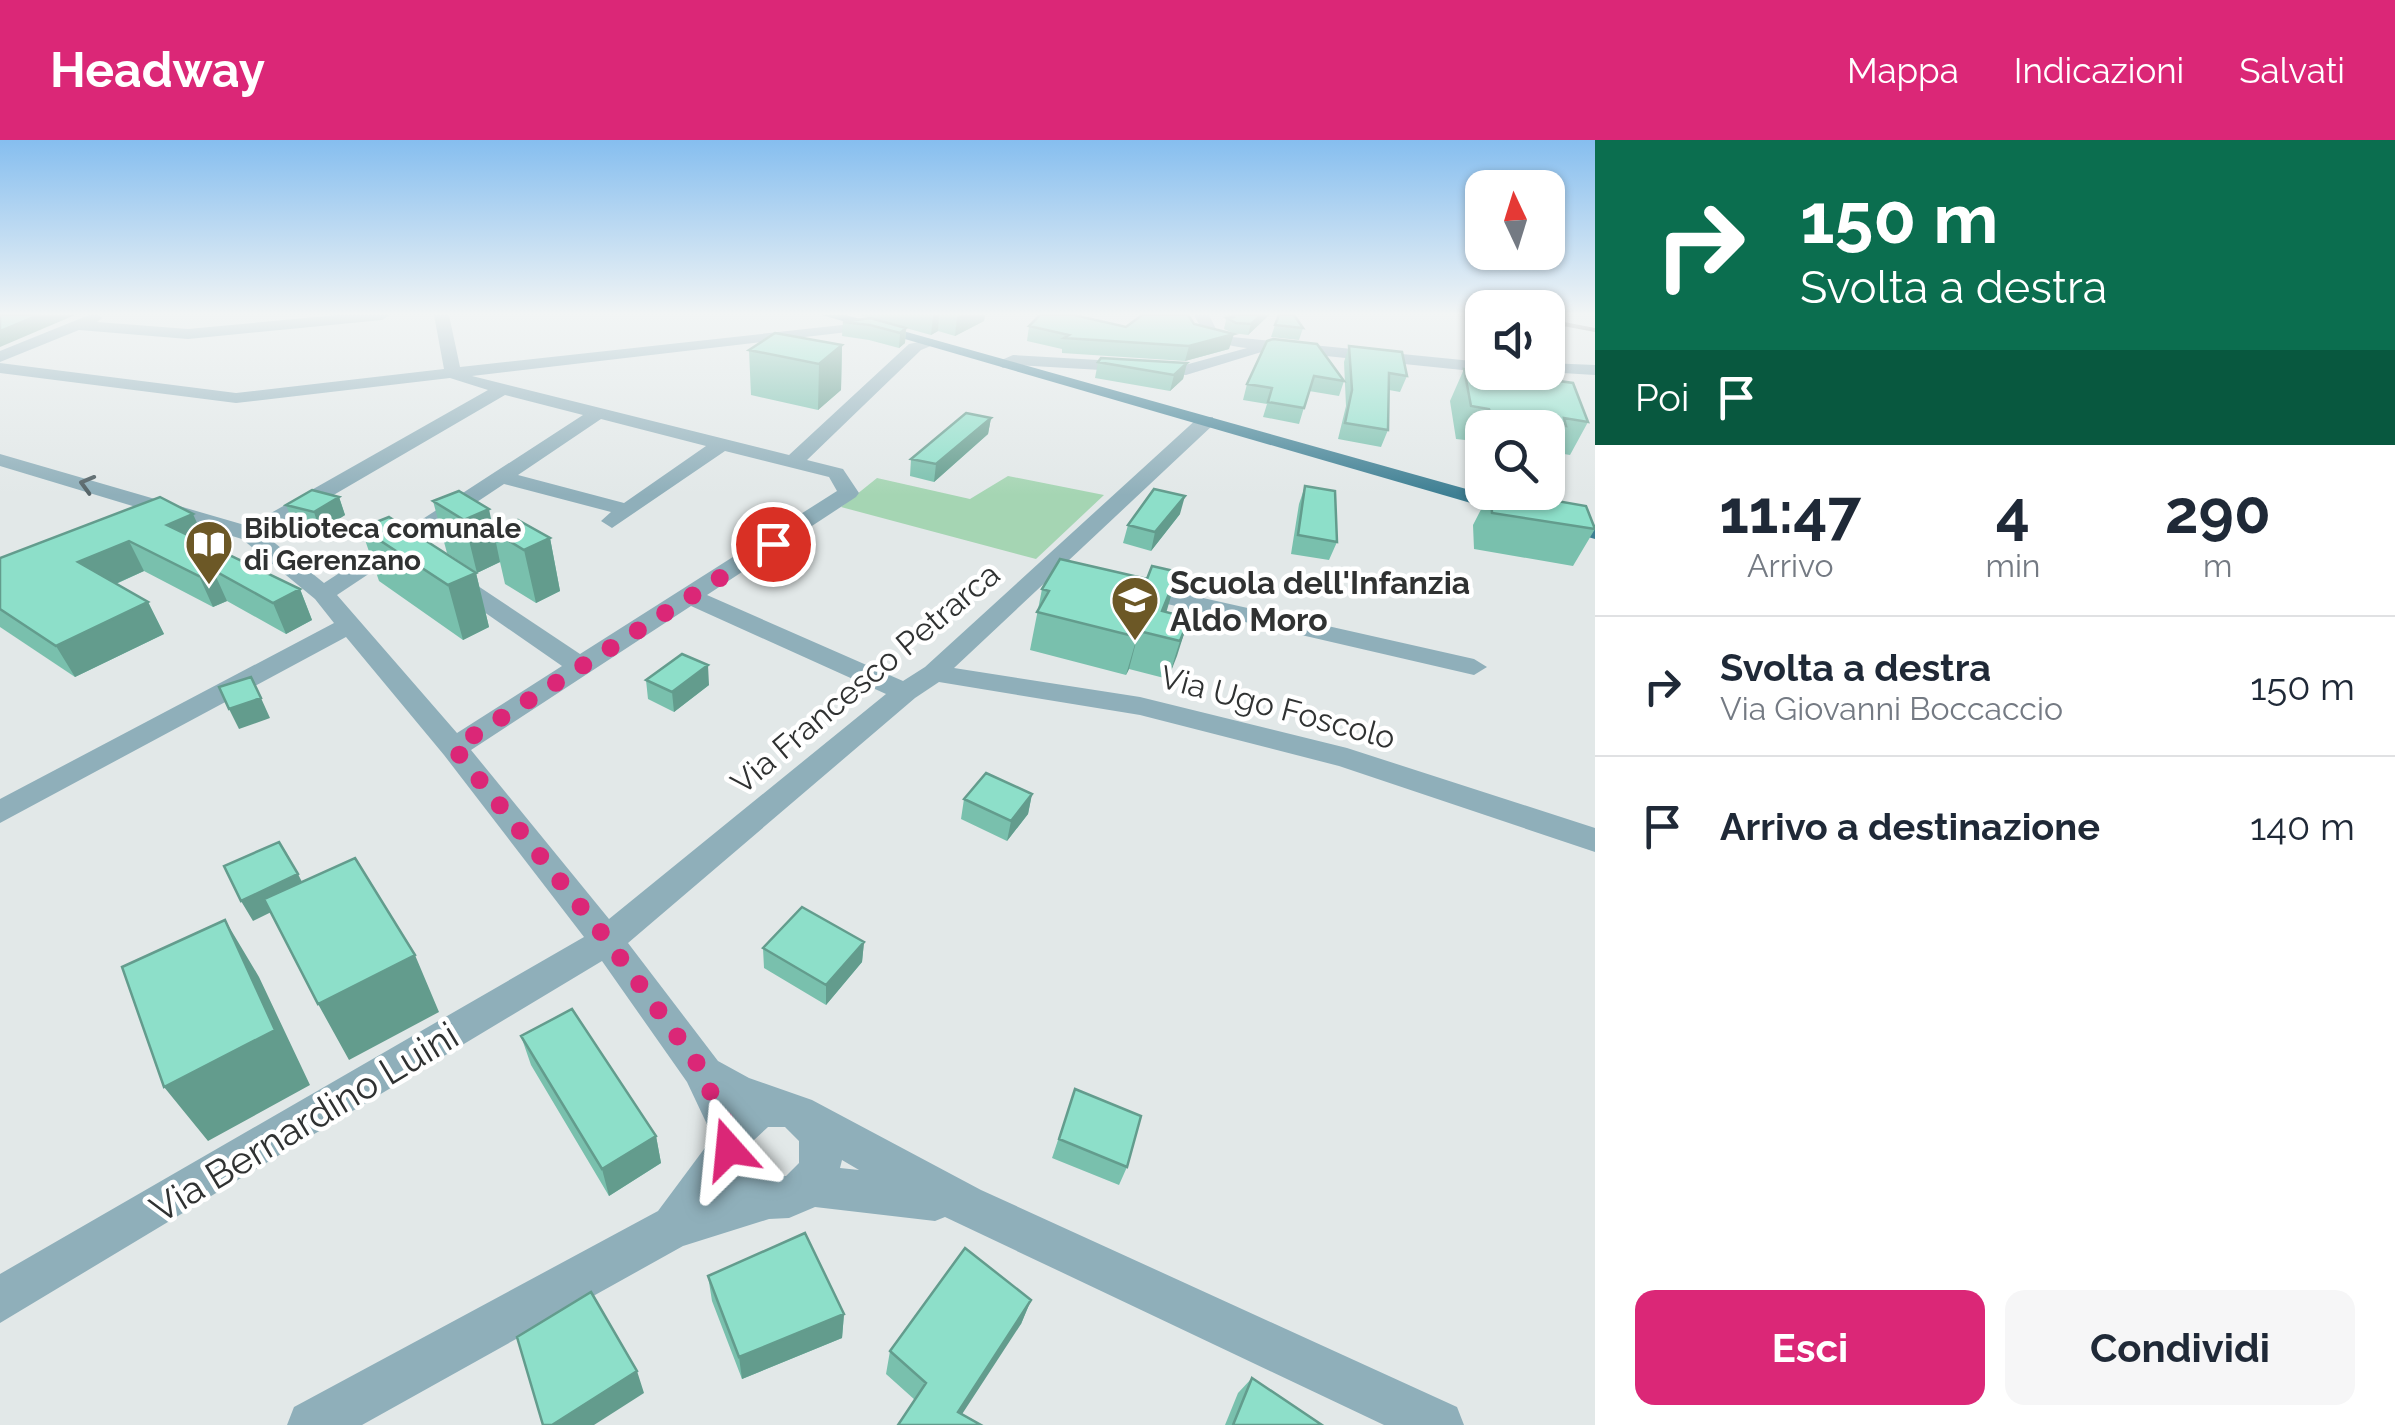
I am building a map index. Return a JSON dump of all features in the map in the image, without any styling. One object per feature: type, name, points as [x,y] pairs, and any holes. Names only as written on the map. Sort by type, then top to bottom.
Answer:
[{"type":"main road","points":[[1044,375],[1595,532]]},
{"type":"street","points":[[55,375],[236,398],[444,375]]},
{"type":"street","points":[[454,748],[850,494],[836,474],[456,375]]},
{"type":"street","points":[[793,462],[886,375]]},
{"type":"street","points":[[250,534],[503,389]]},
{"type":"street","points":[[323,594],[598,414]]},
{"type":"street","name":"Via Francesco Petrarca","points":[[608,941],[905,692],[934,673],[1206,422]]},
{"type":"street","points":[[502,478],[620,516],[722,444]]},
{"type":"street","points":[[0,460],[173,508],[250,534],[323,594],[454,748],[608,941],[704,1073],[732,1142],[734,1174],[743,1185],[768,1198]]},
{"type":"street","points":[[140,522],[173,508]]},
{"type":"street","points":[[421,558],[582,668]]},
{"type":"street","points":[[1047,569],[1474,667]]},
{"type":"street","points":[[692,598],[905,692]]},
{"type":"street","points":[[0,812],[351,624]]},
{"type":"street","name":"Via Ugo Foscolo","points":[[934,673],[1158,710],[1346,758],[1595,840]]},
{"type":"street","name":"Via Bernardino Luini","points":[[0,1300],[608,941]]},
{"type":"street","points":[[704,1073],[736,1092],[796,1115],[966,1205],[1439,1425]]},
{"type":"street","points":[[674,1227],[754,1114],[796,1115],[818,1132],[823,1160],[810,1184]]},
{"type":"street","points":[[312,1425],[674,1227],[768,1198],[783,1197],[810,1184],[966,1205]]},
{"type":"green space","points":[[1008,476],[1104,495],[1036,559],[841,507],[877,478],[970,499]]},
{"type":"building","points":[[1251,375],[1340,375],[1344,381],[1314,376],[1304,408],[1268,402],[1272,388],[1247,384]]},
{"type":"building","points":[[1351,375],[1389,375],[1388,430],[1345,423]]},
{"type":"building","points":[[1565,382],[1573,383],[1588,422],[1565,418],[1565,410],[1471,406],[1468,390],[1565,390]]},
{"type":"building","points":[[966,413],[991,418],[936,464],[911,459]]},
{"type":"building","points":[[1305,486],[1335,491],[1337,542],[1298,535]]},
{"type":"building","points":[[1154,489],[1185,496],[1155,532],[1128,525]]},
{"type":"building","points":[[312,490],[339,497],[314,512],[286,505]]},
{"type":"building","points":[[459,491],[489,509],[464,520],[433,501]]},
{"type":"building","points":[[160,497],[193,514],[167,525],[300,589],[273,603],[213,570],[199,576],[129,541],[78,562],[148,602],[56,646],[0,609],[0,558]]},
{"type":"building","points":[[1565,502],[1586,506],[1595,529],[1492,510],[1565,510]]},
{"type":"building","points":[[389,517],[476,573],[448,585],[361,528]]},
{"type":"building","points":[[518,520],[550,538],[524,550],[493,531]]},
{"type":"building","points":[[1060,559],[1147,579],[1152,566],[1178,572],[1162,611],[1189,618],[1180,641],[1139,631],[1137,637],[1037,612],[1049,591],[1042,589]]},
{"type":"building","points":[[682,654],[708,665],[672,692],[646,680]]},
{"type":"building","points":[[251,677],[261,698],[229,709],[219,687]]},
{"type":"building","points":[[986,773],[1032,794],[1011,821],[964,799]]},
{"type":"building","points":[[279,842],[298,874],[241,901],[224,866]]},
{"type":"building","points":[[355,858],[415,955],[318,1004],[264,899]]},
{"type":"building","points":[[802,907],[864,942],[826,985],[763,948]]},
{"type":"building","points":[[225,920],[275,1030],[164,1087],[122,967]]},
{"type":"building","points":[[572,1009],[656,1136],[602,1169],[521,1036]]},
{"type":"building","points":[[1075,1089],[1141,1116],[1127,1167],[1059,1139]]},
{"type":"building","points":[[805,1233],[844,1314],[739,1357],[708,1276]]},
{"type":"building","points":[[965,1248],[1031,1300],[958,1412],[981,1425],[898,1425],[926,1383],[890,1351]]},
{"type":"building","points":[[591,1292],[637,1371],[552,1425],[543,1425],[517,1337]]},
{"type":"building","points":[[1252,1378],[1322,1425],[1233,1425]]},
{"type":"place","name":"Biblioteca comunale di Gerenzano","points":[[209,586]]},
{"type":"place","name":"Scuola dell'Infanzia Aldo Moro","points":[[1135,642]]},
{"type":"route","points":[[729,1149],[734,1134],[716,1108],[704,1073],[608,941],[454,748],[773,544]]}]
